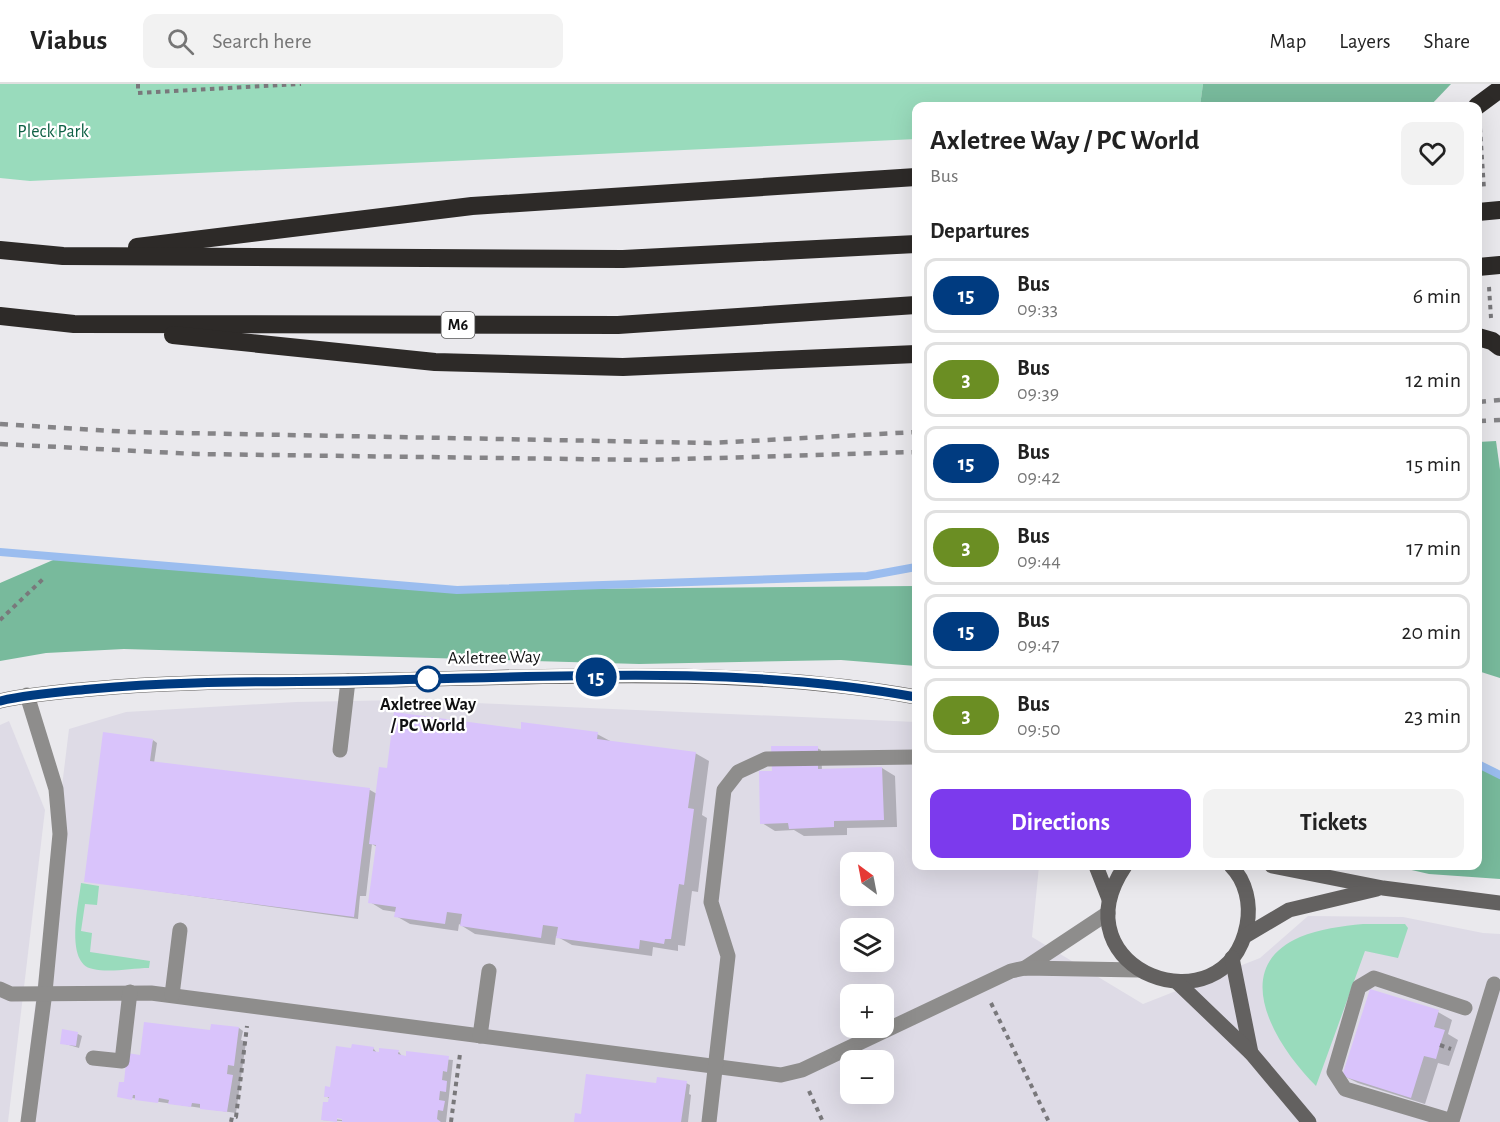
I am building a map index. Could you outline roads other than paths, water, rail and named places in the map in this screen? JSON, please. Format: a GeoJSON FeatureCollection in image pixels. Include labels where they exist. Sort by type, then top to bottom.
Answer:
{"type":"FeatureCollection","features":[{"type":"Feature","properties":{"kind":"highway"},"geometry":{"type":"LineString","coordinates":[[1482,102],[1500,89]]}},
{"type":"Feature","properties":{"kind":"highway"},"geometry":{"type":"LineString","coordinates":[[63,256],[472,206],[912,177]]}},
{"type":"Feature","properties":{"kind":"highway"},"geometry":{"type":"LineString","coordinates":[[1482,212],[1500,210]]}},
{"type":"Feature","properties":{"kind":"highway"},"geometry":{"type":"LineString","coordinates":[[0,250],[63,256],[623,259],[912,244]]}},
{"type":"Feature","properties":{"kind":"highway"},"geometry":{"type":"LineString","coordinates":[[1482,267],[1500,265]]}},
{"type":"Feature","properties":{"kind":"highway","name":"M6"},"geometry":{"type":"LineString","coordinates":[[0,316],[74,324],[618,325],[912,305]]}},
{"type":"Feature","properties":{"kind":"highway"},"geometry":{"type":"LineString","coordinates":[[74,324],[435,362],[623,368],[912,354]]}},
{"type":"Feature","properties":{"kind":"highway"},"geometry":{"type":"LineString","coordinates":[[1482,338],[1492,341],[1500,347]]}},
{"type":"Feature","properties":{"kind":"street","name":"Axletree Way"},"geometry":{"type":"LineString","coordinates":[[0,701],[27,695],[157,682],[510,677],[699,678],[859,687],[912,696]]}},
{"type":"Feature","properties":{"kind":"street"},"geometry":{"type":"LineString","coordinates":[[1096,870],[1108,906],[1111,935],[1122,955],[1139,970],[1157,979],[1177,982],[1197,980],[1216,971],[1232,958],[1245,936],[1249,914],[1246,891],[1233,870]]}},
{"type":"Feature","properties":{"kind":"street"},"geometry":{"type":"LineString","coordinates":[[1108,906],[1114,881],[1122,870]]}},
{"type":"Feature","properties":{"kind":"street"},"geometry":{"type":"LineString","coordinates":[[1292,870],[1383,888],[1500,903]]}},
{"type":"Feature","properties":{"kind":"street"},"geometry":{"type":"LineString","coordinates":[[1245,936],[1289,910],[1383,888]]}},
{"type":"Feature","properties":{"kind":"street"},"geometry":{"type":"LineString","coordinates":[[1232,958],[1251,1053]]}},
{"type":"Feature","properties":{"kind":"street"},"geometry":{"type":"LineString","coordinates":[[1177,982],[1251,1053],[1310,1122]]}},
{"type":"Feature","properties":{"kind":"lane"},"geometry":{"type":"LineString","coordinates":[[340,750],[348,681]]}},
{"type":"Feature","properties":{"kind":"lane"},"geometry":{"type":"LineString","coordinates":[[27,695],[56,789],[60,834],[45,992],[28,1122]]}},
{"type":"Feature","properties":{"kind":"lane"},"geometry":{"type":"LineString","coordinates":[[709,1122],[728,956],[711,902],[724,790],[738,772],[750,764],[766,759],[912,757]]}},
{"type":"Feature","properties":{"kind":"lane"},"geometry":{"type":"LineString","coordinates":[[1025,968],[1108,906]]}},
{"type":"Feature","properties":{"kind":"lane"},"geometry":{"type":"LineString","coordinates":[[172,995],[180,930]]}},
{"type":"Feature","properties":{"kind":"lane"},"geometry":{"type":"LineString","coordinates":[[0,989],[11,994],[130,992],[172,995],[781,1074],[801,1070],[1011,971],[1025,968],[1139,970]]}},
{"type":"Feature","properties":{"kind":"lane"},"geometry":{"type":"LineString","coordinates":[[480,1036],[489,971]]}},
{"type":"Feature","properties":{"kind":"lane"},"geometry":{"type":"LineString","coordinates":[[1465,1008],[1374,978],[1359,987],[1334,1072],[1345,1089],[1452,1121],[1494,984]]}},
{"type":"Feature","properties":{"kind":"lane"},"geometry":{"type":"LineString","coordinates":[[93,1058],[122,1061],[130,992]]}},
{"type":"Feature","properties":{"kind":"waterway"},"geometry":{"type":"LineString","coordinates":[[0,552],[457,590],[867,576],[912,568]]}},
{"type":"Feature","properties":{"kind":"waterway"},"geometry":{"type":"LineString","coordinates":[[1482,766],[1500,775]]}},
{"type":"Feature","properties":{"kind":"railway"},"geometry":{"type":"LineString","coordinates":[[1482,402],[1500,400]]}},
{"type":"Feature","properties":{"kind":"railway"},"geometry":{"type":"LineString","coordinates":[[1482,421],[1500,420]]}},
{"type":"Feature","properties":{"kind":"railway"},"geometry":{"type":"LineString","coordinates":[[0,424],[130,432],[711,443],[912,432]]}},
{"type":"Feature","properties":{"kind":"railway"},"geometry":{"type":"LineString","coordinates":[[0,444],[196,454],[649,460],[912,452]]}},
{"type":"Feature","properties":{"kind":"place","name":"Axletree Way / PC World"},"geometry":{"type":"Point","coordinates":[428,679]}},
{"type":"Feature","properties":{"kind":"park label","name":"Pleck Park"},"geometry":{"type":"Point","coordinates":[53,132]}}]}
